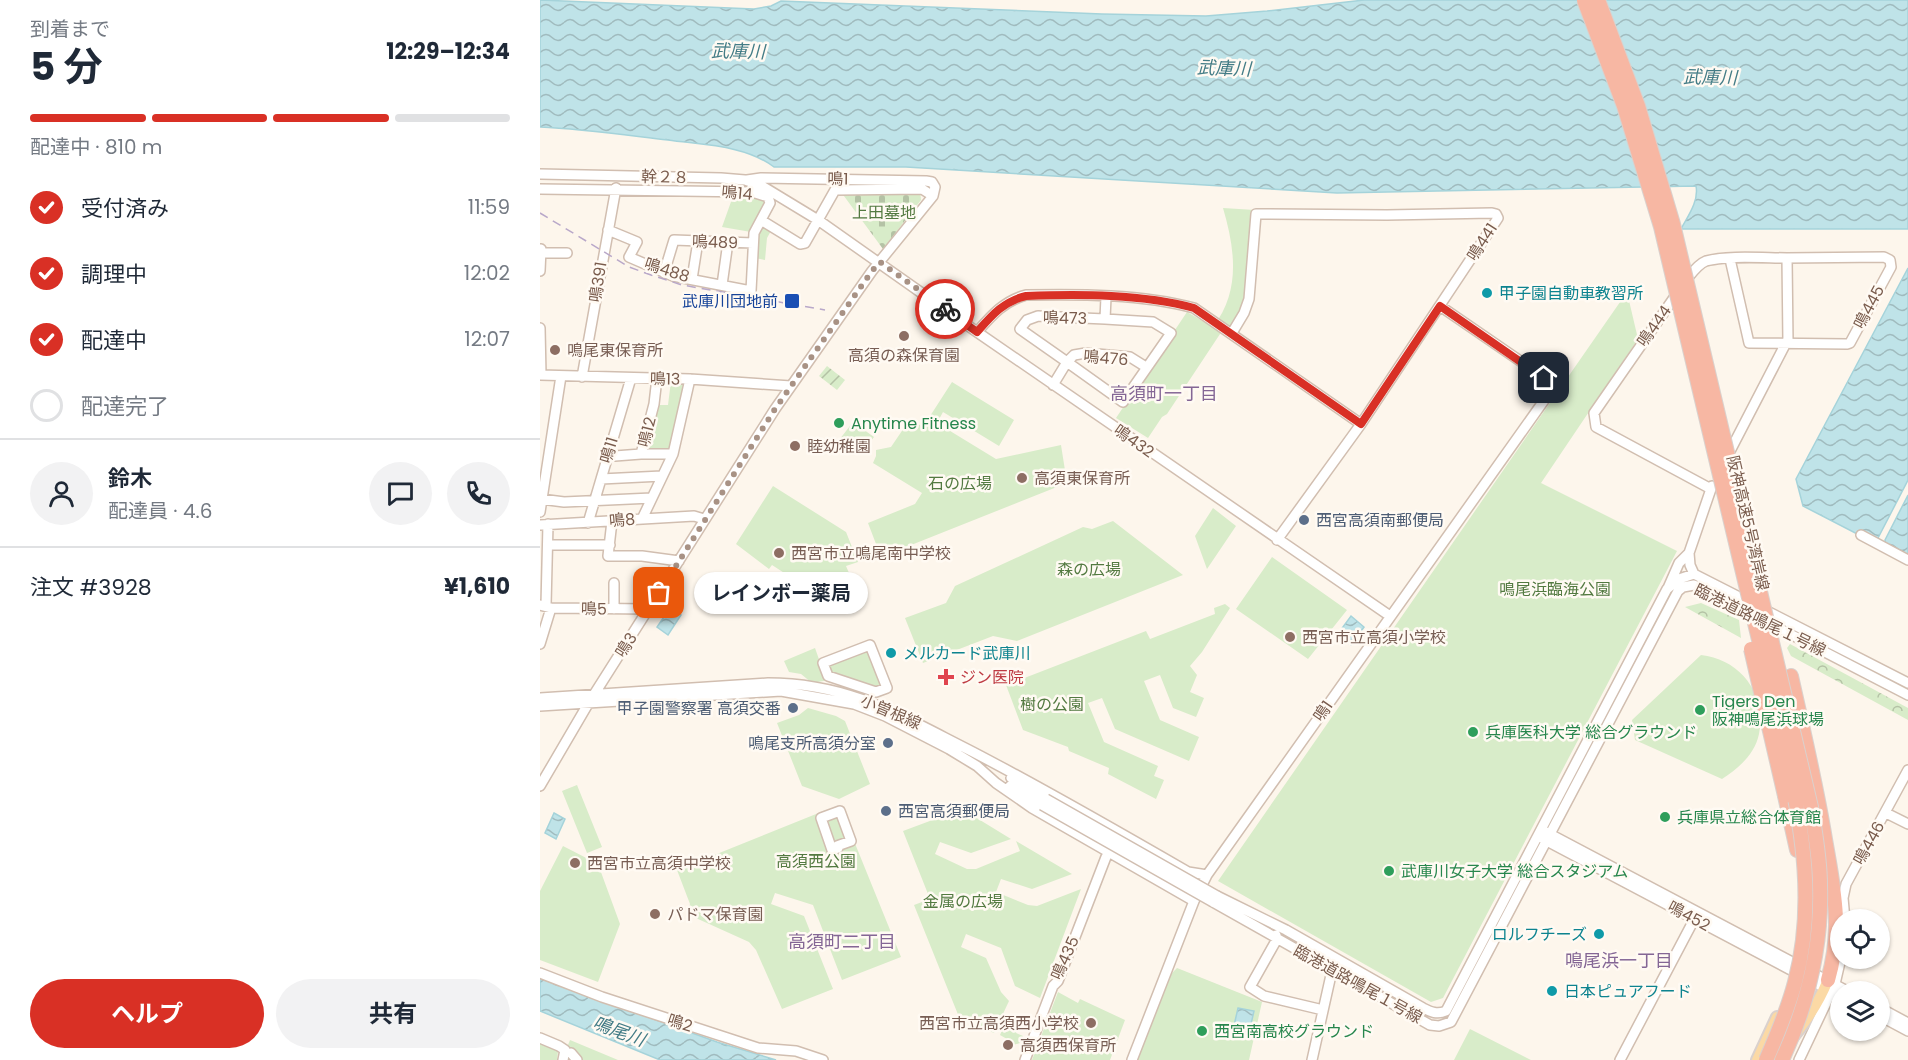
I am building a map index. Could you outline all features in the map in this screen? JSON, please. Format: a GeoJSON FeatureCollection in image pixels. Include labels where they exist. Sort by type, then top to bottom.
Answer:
{"type":"FeatureCollection","features":[{"type":"Feature","properties":{"kind":"highway","name":"阪神高速5号湾岸線"},"geometry":{"type":"LineString","coordinates":[[1584,0],[1611,67],[1647,176],[1673,274],[1794,791],[1805,856],[1805,919],[1802,949],[1795,982],[1766,1060]]}},
{"type":"Feature","properties":{"kind":"highway","name":"阪神高速5号湾岸線"},"geometry":{"type":"LineString","coordinates":[[1598,0],[1638,106],[1674,224],[1811,807],[1818,853],[1820,922],[1815,955],[1797,1023],[1782,1060]]}},
{"type":"Feature","properties":{"kind":"highway"},"geometry":{"type":"LineString","coordinates":[[1703,404],[1737,586],[1801,872],[1801,899],[1794,967]]}},
{"type":"Feature","properties":{"kind":"highway"},"geometry":{"type":"LineString","coordinates":[[1754,563],[1791,676],[1819,802],[1836,902],[1838,928],[1831,981]]}},
{"type":"Feature","properties":{"kind":"main road"},"geometry":{"type":"LineString","coordinates":[[1757,1060],[1775,1022],[1794,967]]}},
{"type":"Feature","properties":{"kind":"main road"},"geometry":{"type":"LineString","coordinates":[[1772,1060],[1809,1018],[1830,986]]}},
{"type":"Feature","properties":{"kind":"street","name":"幹２８"},"geometry":{"type":"LineString","coordinates":[[540,174],[745,180],[787,199],[818,220]]}},
{"type":"Feature","properties":{"kind":"street","name":"鳴1"},"geometry":{"type":"LineString","coordinates":[[745,180],[761,177],[932,182],[935,187],[933,196]]}},
{"type":"Feature","properties":{"kind":"street","name":"鳴14"},"geometry":{"type":"LineString","coordinates":[[540,189],[616,188],[752,192],[768,198],[770,203],[761,219],[800,244],[805,243],[835,190],[922,189],[933,196]]}},
{"type":"Feature","properties":{"kind":"street","name":"鳴391"},"geometry":{"type":"LineString","coordinates":[[582,377],[616,188]]}},
{"type":"Feature","properties":{"kind":"street","name":"鳴3"},"geometry":{"type":"LineString","coordinates":[[540,786],[588,704],[704,519],[791,386],[880,262],[933,196]]}},
{"type":"Feature","properties":{"kind":"street","name":"鳴441"},"geometry":{"type":"LineString","coordinates":[[1232,333],[1245,313],[1249,299],[1256,214],[1496,214],[1498,218],[1361,424],[1277,540]]}},
{"type":"Feature","properties":{"kind":"street","name":"鳴488"},"geometry":{"type":"LineString","coordinates":[[608,230],[637,242],[629,257],[664,273],[751,291],[754,233],[761,219]]}},
{"type":"Feature","properties":{"kind":"street","name":"鳴432"},"geometry":{"type":"LineString","coordinates":[[818,220],[1053,385],[1390,616]]}},
{"type":"Feature","properties":{"kind":"street","name":"鳴489"},"geometry":{"type":"LineString","coordinates":[[664,273],[674,240],[753,243]]}},
{"type":"Feature","properties":{"kind":"street"},"geometry":{"type":"LineString","coordinates":[[692,279],[698,241]]}},
{"type":"Feature","properties":{"kind":"street"},"geometry":{"type":"LineString","coordinates":[[722,285],[728,242]]}},
{"type":"Feature","properties":{"kind":"street"},"geometry":{"type":"LineString","coordinates":[[540,271],[541,250],[567,253]]}},
{"type":"Feature","properties":{"kind":"street"},"geometry":{"type":"LineString","coordinates":[[1667,589],[1672,575],[1685,556],[1711,489],[1787,343],[1787,258]]}},
{"type":"Feature","properties":{"kind":"street","name":"鳴444"},"geometry":{"type":"LineString","coordinates":[[1711,489],[1596,427],[1594,413],[1691,273],[1705,261],[1787,258]]}},
{"type":"Feature","properties":{"kind":"street","name":"鳴445"},"geometry":{"type":"LineString","coordinates":[[1730,259],[1749,343],[1847,344],[1850,342],[1891,263],[1888,258],[1787,258]]}},
{"type":"Feature","properties":{"kind":"street"},"geometry":{"type":"LineString","coordinates":[[977,332],[997,309],[1015,298],[1026,296],[1050,295],[1170,301],[1194,308],[1361,424]]}},
{"type":"Feature","properties":{"kind":"street","name":"鳴473"},"geometry":{"type":"LineString","coordinates":[[1067,362],[1020,329],[1027,320],[1038,316],[1105,319],[1106,297]]}},
{"type":"Feature","properties":{"kind":"street","name":"鳴1"},"geometry":{"type":"LineString","coordinates":[[1132,1060],[1194,901],[1207,875],[1555,385],[1440,306]]}},
{"type":"Feature","properties":{"kind":"street"},"geometry":{"type":"LineString","coordinates":[[1053,385],[1067,362],[1123,402],[1171,333],[1153,322],[1105,319]]}},
{"type":"Feature","properties":{"kind":"street"},"geometry":{"type":"LineString","coordinates":[[540,328],[540,375]]}},
{"type":"Feature","properties":{"kind":"street","name":"鳴476"},"geometry":{"type":"LineString","coordinates":[[1067,362],[1074,355],[1086,353],[1130,357],[1146,367]]}},
{"type":"Feature","properties":{"kind":"street","name":"鳴13"},"geometry":{"type":"LineString","coordinates":[[540,375],[690,379],[791,386]]}},
{"type":"Feature","properties":{"kind":"street"},"geometry":{"type":"LineString","coordinates":[[540,512],[542,483],[561,376]]}},
{"type":"Feature","properties":{"kind":"street","name":"鳴11"},"geometry":{"type":"LineString","coordinates":[[588,523],[631,378]]}},
{"type":"Feature","properties":{"kind":"street","name":"鳴12"},"geometry":{"type":"LineString","coordinates":[[642,519],[673,454],[641,454],[654,404],[657,378]]}},
{"type":"Feature","properties":{"kind":"street"},"geometry":{"type":"LineString","coordinates":[[673,454],[690,379]]}},
{"type":"Feature","properties":{"kind":"street"},"geometry":{"type":"LineString","coordinates":[[608,454],[615,456],[641,454]]}},
{"type":"Feature","properties":{"kind":"street"},"geometry":{"type":"LineString","coordinates":[[601,479],[662,476]]}},
{"type":"Feature","properties":{"kind":"street"},"geometry":{"type":"LineString","coordinates":[[541,499],[564,502],[652,498]]}},
{"type":"Feature","properties":{"kind":"street","name":"鳴8"},"geometry":{"type":"LineString","coordinates":[[544,525],[694,516],[704,519]]}},
{"type":"Feature","properties":{"kind":"street"},"geometry":{"type":"LineString","coordinates":[[612,521],[608,556],[642,556],[679,561]]}},
{"type":"Feature","properties":{"kind":"street"},"geometry":{"type":"LineString","coordinates":[[540,644],[546,606],[548,545],[544,525]]}},
{"type":"Feature","properties":{"kind":"street"},"geometry":{"type":"LineString","coordinates":[[1861,536],[1908,560]]}},
{"type":"Feature","properties":{"kind":"street"},"geometry":{"type":"LineString","coordinates":[[548,545],[610,545]]}},
{"type":"Feature","properties":{"kind":"street"},"geometry":{"type":"LineString","coordinates":[[1685,556],[1694,585]]}},
{"type":"Feature","properties":{"kind":"street","name":"臨港道路鳴尾１号線"},"geometry":{"type":"LineString","coordinates":[[1215,899],[1274,924],[1431,1012],[1440,1014],[1446,1011],[1667,589],[1679,579],[1690,575],[1908,683]]}},
{"type":"Feature","properties":{"kind":"street"},"geometry":{"type":"LineString","coordinates":[[614,583],[614,609]]}},
{"type":"Feature","properties":{"kind":"street","name":"臨港道路鳴尾１号線"},"geometry":{"type":"LineString","coordinates":[[1215,899],[1277,939],[1430,1025],[1439,1026],[1451,1022],[1678,591],[1683,587],[1694,585],[1908,695]]}},
{"type":"Feature","properties":{"kind":"street","name":"鳴5"},"geometry":{"type":"LineString","coordinates":[[546,606],[649,609]]}},
{"type":"Feature","properties":{"kind":"street"},"geometry":{"type":"LineString","coordinates":[[870,645],[887,688],[876,692],[828,676],[823,663],[870,645]]}},
{"type":"Feature","properties":{"kind":"street","name":"小曽根線"},"geometry":{"type":"LineString","coordinates":[[540,698],[768,683],[804,685],[847,694],[909,718],[1042,788],[1188,872],[1207,875]]}},
{"type":"Feature","properties":{"kind":"street","name":"小曽根線"},"geometry":{"type":"LineString","coordinates":[[540,706],[752,693],[796,693],[854,704],[921,734],[977,766],[996,783],[1032,808],[1194,901]]}},
{"type":"Feature","properties":{"kind":"street"},"geometry":{"type":"LineString","coordinates":[[969,750],[1044,802]]}},
{"type":"Feature","properties":{"kind":"street"},"geometry":{"type":"LineString","coordinates":[[977,766],[1215,899]]}},
{"type":"Feature","properties":{"kind":"street","name":"鳴446"},"geometry":{"type":"LineString","coordinates":[[1844,909],[1843,898],[1846,884],[1908,770]]}},
{"type":"Feature","properties":{"kind":"street"},"geometry":{"type":"LineString","coordinates":[[1886,813],[1908,824]]}},
{"type":"Feature","properties":{"kind":"street","name":"鳴452"},"geometry":{"type":"LineString","coordinates":[[1540,833],[1830,986]]}},
{"type":"Feature","properties":{"kind":"street","name":"鳴435"},"geometry":{"type":"LineString","coordinates":[[1025,1060],[1106,857]]}},
{"type":"Feature","properties":{"kind":"street"},"geometry":{"type":"LineString","coordinates":[[1620,1060],[1696,915]]}},
{"type":"Feature","properties":{"kind":"street"},"geometry":{"type":"LineString","coordinates":[[1274,924],[1277,939],[1250,987],[1264,996],[1323,1010]]}},
{"type":"Feature","properties":{"kind":"street"},"geometry":{"type":"LineString","coordinates":[[1312,1060],[1331,969],[1336,958]]}},
{"type":"Feature","properties":{"kind":"street","name":"鳴2"},"geometry":{"type":"LineString","coordinates":[[540,973],[602,997],[758,1048],[796,1051],[823,1060]]}},
{"type":"Feature","properties":{"kind":"street"},"geometry":{"type":"LineString","coordinates":[[1799,1060],[1830,986]]}},
{"type":"Feature","properties":{"kind":"street"},"geometry":{"type":"LineString","coordinates":[[1890,1013],[1908,1023]]}},
{"type":"Feature","properties":{"kind":"street"},"geometry":{"type":"LineString","coordinates":[[1890,1021],[1908,1031]]}},
{"type":"Feature","properties":{"kind":"street"},"geometry":{"type":"LineString","coordinates":[[540,1038],[565,1050],[563,1060]]}},
{"type":"Feature","properties":{"kind":"green space","name":"上田墓地"},"geometry":{"type":"Polygon","coordinates":[[[920,190],[921,200],[883,249],[841,192],[920,190]]]}},
{"type":"Feature","properties":{"kind":"green space"},"geometry":{"type":"Polygon","coordinates":[[[740,195],[763,200],[765,205],[751,232],[722,227],[732,199],[740,195]]]}},
{"type":"Feature","properties":{"kind":"green space"},"geometry":{"type":"Polygon","coordinates":[[[1223,208],[1255,210],[1247,300],[1228,334],[1222,331],[1167,414],[1162,417],[1148,438],[1116,418],[1187,312],[1213,327],[1222,313],[1232,284],[1233,269],[1230,239],[1223,208]]]}},
{"type":"Feature","properties":{"kind":"green space"},"geometry":{"type":"Polygon","coordinates":[[[762,223],[772,229],[767,238],[765,260],[755,258],[756,233],[762,223]]]}},
{"type":"Feature","properties":{"kind":"green space","name":"鳴尾浜臨海公園"},"geometry":{"type":"Polygon","coordinates":[[[1627,292],[1638,339],[1541,483],[1677,551],[1443,998],[1431,1002],[1218,881],[1627,292]]]}},
{"type":"Feature","properties":{"kind":"green space"},"geometry":{"type":"Polygon","coordinates":[[[827,366],[845,380],[837,390],[819,376],[827,366]]]}},
{"type":"Feature","properties":{"kind":"green space"},"geometry":{"type":"Polygon","coordinates":[[[671,381],[687,381],[672,452],[642,452],[655,405],[668,405],[671,381]]]}},
{"type":"Feature","properties":{"kind":"green space","name":"石の広場"},"geometry":{"type":"Polygon","coordinates":[[[952,382],[1014,420],[999,446],[943,412],[937,423],[996,459],[1061,445],[1067,483],[881,557],[868,523],[915,504],[922,493],[873,463],[876,450],[891,447],[910,419],[923,427],[952,382]]]}},
{"type":"Feature","properties":{"kind":"green space"},"geometry":{"type":"Polygon","coordinates":[[[853,422],[874,437],[864,450],[849,453],[836,444],[853,422]]]}},
{"type":"Feature","properties":{"kind":"green space"},"geometry":{"type":"Polygon","coordinates":[[[773,486],[846,532],[858,562],[846,566],[849,573],[828,582],[823,590],[812,591],[772,565],[769,569],[736,544],[773,486]]]}},
{"type":"Feature","properties":{"kind":"green space"},"geometry":{"type":"Polygon","coordinates":[[[1213,508],[1236,526],[1207,569],[1195,536],[1213,508]]]}},
{"type":"Feature","properties":{"kind":"green space","name":"森の広場"},"geometry":{"type":"Polygon","coordinates":[[[1113,521],[1183,575],[1017,641],[993,636],[923,663],[905,618],[946,603],[955,586],[1083,527],[1092,529],[1113,521]]]}},
{"type":"Feature","properties":{"kind":"green space"},"geometry":{"type":"Polygon","coordinates":[[[1272,557],[1347,610],[1308,659],[1236,609],[1272,557]]]}},
{"type":"Feature","properties":{"kind":"green space"},"geometry":{"type":"Polygon","coordinates":[[[1701,603],[1739,620],[1741,638],[1685,607],[1701,603]]]}},
{"type":"Feature","properties":{"kind":"green space","name":"樹の公園"},"geometry":{"type":"Polygon","coordinates":[[[1225,604],[1230,608],[1202,652],[1190,666],[1197,675],[1190,692],[1204,698],[1196,717],[1173,708],[1160,675],[1144,681],[1160,720],[1199,737],[1189,761],[1115,729],[1102,698],[1088,703],[1104,742],[1158,766],[1154,776],[1164,780],[1156,799],[1108,774],[1109,768],[1069,751],[1068,747],[1023,730],[1006,685],[1146,631],[1150,639],[1215,614],[1214,608],[1225,604]]]}},
{"type":"Feature","properties":{"kind":"green space"},"geometry":{"type":"Polygon","coordinates":[[[1790,644],[1908,708],[1908,720],[1791,656],[1787,648],[1790,644]]]}},
{"type":"Feature","properties":{"kind":"green space"},"geometry":{"type":"Polygon","coordinates":[[[870,646],[886,690],[829,680],[812,683],[801,674],[789,672],[784,661],[815,648],[821,665],[870,646]]]}},
{"type":"Feature","properties":{"kind":"green space","name":"Tigers Den 阪神鳴尾浜球場"},"geometry":{"type":"Polygon","coordinates":[[[1701,655],[1728,663],[1739,671],[1748,681],[1759,705],[1759,734],[1754,748],[1740,766],[1722,779],[1635,740],[1632,720],[1701,655]]]}},
{"type":"Feature","properties":{"kind":"green space"},"geometry":{"type":"Polygon","coordinates":[[[808,708],[845,721],[870,784],[839,799],[802,786],[777,723],[799,715],[808,708]]]}},
{"type":"Feature","properties":{"kind":"green space"},"geometry":{"type":"Polygon","coordinates":[[[577,785],[602,847],[587,853],[562,791],[577,785]]]}},
{"type":"Feature","properties":{"kind":"green space","name":"高須西公園"},"geometry":{"type":"Polygon","coordinates":[[[841,809],[901,957],[842,980],[813,905],[775,893],[771,904],[804,916],[833,989],[782,1009],[756,950],[749,942],[687,914],[690,904],[677,870],[826,810],[841,809]]]}},
{"type":"Feature","properties":{"kind":"green space","name":"金属の広場"},"geometry":{"type":"Polygon","coordinates":[[[962,809],[1011,839],[971,853],[940,842],[935,854],[967,869],[976,869],[1020,851],[1016,841],[1072,874],[1032,889],[1001,879],[996,892],[1028,905],[1037,906],[1081,889],[1040,998],[1015,986],[1001,948],[966,934],[961,947],[986,958],[1001,992],[1009,1001],[994,1033],[959,1017],[914,905],[930,899],[903,831],[962,809]]]}},
{"type":"Feature","properties":{"kind":"green space"},"geometry":{"type":"Polygon","coordinates":[[[563,846],[598,864],[620,924],[598,982],[540,960],[540,891],[563,846]]]}},
{"type":"Feature","properties":{"kind":"green space","name":"西宮南高校グラウンド"},"geometry":{"type":"Polygon","coordinates":[[[1177,968],[1262,1002],[1249,1060],[1136,1060],[1170,975],[1177,968]]]}},
{"type":"Feature","properties":{"kind":"green space","name":"西宮市立高須西小学校"},"geometry":{"type":"Polygon","coordinates":[[[1058,992],[1078,1003],[1080,999],[1125,1020],[1110,1060],[1032,1060],[1058,992]]]}},
{"type":"Feature","properties":{"kind":"green space"},"geometry":{"type":"Polygon","coordinates":[[[1005,1023],[1018,1029],[1016,1033],[1023,1036],[1020,1043],[1010,1046],[1007,1039],[1000,1035],[1005,1023]]]}},
{"type":"Feature","properties":{"kind":"green space"},"geometry":{"type":"Polygon","coordinates":[[[1470,1029],[1531,1060],[1454,1060],[1470,1029]]]}},
{"type":"Feature","properties":{"kind":"green space"},"geometry":{"type":"Polygon","coordinates":[[[570,1040],[618,1060],[566,1060],[570,1040]]]}},
{"type":"Feature","properties":{"kind":"green space"},"geometry":{"type":"Polygon","coordinates":[[[540,1041],[556,1047],[557,1060],[540,1060],[540,1041]]]}},
{"type":"Feature","properties":{"kind":"water","name":"武庫川"},"geometry":{"type":"Polygon","coordinates":[[[540,0],[754,9],[771,6],[781,1],[1206,16],[1364,0],[1908,0],[1908,229],[1681,229],[1694,203],[1696,186],[1337,193],[906,167],[774,167],[750,154],[723,147],[604,132],[540,127],[540,0]]]}},
{"type":"Feature","properties":{"kind":"water"},"geometry":{"type":"Polygon","coordinates":[[[1908,268],[1908,480],[1877,540],[1865,538],[1803,506],[1796,479],[1908,268]]]}},
{"type":"Feature","properties":{"kind":"water"},"geometry":{"type":"Polygon","coordinates":[[[1908,495],[1908,557],[1886,545],[1885,540],[1908,495]]]}},
{"type":"Feature","properties":{"kind":"water"},"geometry":{"type":"Polygon","coordinates":[[[670,608],[681,615],[668,635],[657,627],[670,608]]]}},
{"type":"Feature","properties":{"kind":"water"},"geometry":{"type":"Polygon","coordinates":[[[1351,616],[1364,627],[1351,645],[1337,635],[1351,616]]]}},
{"type":"Feature","properties":{"kind":"water"},"geometry":{"type":"Polygon","coordinates":[[[554,813],[565,819],[556,839],[545,833],[554,813]]]}},
{"type":"Feature","properties":{"kind":"water","name":"鳴尾川"},"geometry":{"type":"Polygon","coordinates":[[[540,978],[717,1042],[776,1060],[660,1060],[540,1011],[540,978]]]}},
{"type":"Feature","properties":{"kind":"water"},"geometry":{"type":"Polygon","coordinates":[[[1238,1008],[1254,1011],[1249,1033],[1233,1030],[1238,1008]]]}},
{"type":"Feature","properties":{"kind":"railway"},"geometry":{"type":"LineString","coordinates":[[540,213],[629,267],[651,275],[682,285],[825,310]]}},
{"type":"Feature","properties":{"kind":"way so far"},"geometry":{"type":"LineString","coordinates":[[659,593],[775,409],[880,262],[945,309]]}},
{"type":"Feature","properties":{"kind":"place","name":"甲子園自動車教習所"},"geometry":{"type":"Point","coordinates":[1487,293]}},
{"type":"Feature","properties":{"kind":"place","name":"武庫川団地前"},"geometry":{"type":"Point","coordinates":[792,301]}},
{"type":"Feature","properties":{"kind":"place","name":"高須の森保育園"},"geometry":{"type":"Point","coordinates":[904,336]}},
{"type":"Feature","properties":{"kind":"place","name":"鳴尾東保育所"},"geometry":{"type":"Point","coordinates":[555,350]}},
{"type":"Feature","properties":{"kind":"place","name":"Anytime Fitness"},"geometry":{"type":"Point","coordinates":[839,423]}},
{"type":"Feature","properties":{"kind":"place","name":"睦幼稚園"},"geometry":{"type":"Point","coordinates":[795,446]}},
{"type":"Feature","properties":{"kind":"place","name":"高須東保育所"},"geometry":{"type":"Point","coordinates":[1022,478]}},
{"type":"Feature","properties":{"kind":"place","name":"西宮高須南郵便局"},"geometry":{"type":"Point","coordinates":[1304,520]}},
{"type":"Feature","properties":{"kind":"place","name":"西宮市立鳴尾南中学校"},"geometry":{"type":"Point","coordinates":[779,553]}},
{"type":"Feature","properties":{"kind":"place","name":"レインボー薬局"},"geometry":{"type":"Point","coordinates":[659,593]}},
{"type":"Feature","properties":{"kind":"place","name":"西宮市立高須小学校"},"geometry":{"type":"Point","coordinates":[1290,637]}},
{"type":"Feature","properties":{"kind":"place","name":"メルカード武庫川"},"geometry":{"type":"Point","coordinates":[891,653]}},
{"type":"Feature","properties":{"kind":"place","name":"ジン医院"},"geometry":{"type":"Point","coordinates":[946,677]}},
{"type":"Feature","properties":{"kind":"place","name":"甲子園警察署 高須交番"},"geometry":{"type":"Point","coordinates":[793,708]}},
{"type":"Feature","properties":{"kind":"place","name":"Tigers Den 阪神鳴尾浜球場"},"geometry":{"type":"Point","coordinates":[1700,710]}},
{"type":"Feature","properties":{"kind":"place","name":"兵庫医科大学 総合グラウンド"},"geometry":{"type":"Point","coordinates":[1473,732]}},
{"type":"Feature","properties":{"kind":"place","name":"鳴尾支所高須分室"},"geometry":{"type":"Point","coordinates":[888,743]}},
{"type":"Feature","properties":{"kind":"place","name":"西宮高須郵便局"},"geometry":{"type":"Point","coordinates":[886,811]}},
{"type":"Feature","properties":{"kind":"place","name":"兵庫県立総合体育館"},"geometry":{"type":"Point","coordinates":[1665,817]}},
{"type":"Feature","properties":{"kind":"place","name":"西宮市立高須中学校"},"geometry":{"type":"Point","coordinates":[575,863]}},
{"type":"Feature","properties":{"kind":"place","name":"武庫川女子大学 総合スタジアム"},"geometry":{"type":"Point","coordinates":[1389,871]}},
{"type":"Feature","properties":{"kind":"place","name":"パドマ保育園"},"geometry":{"type":"Point","coordinates":[655,914]}},
{"type":"Feature","properties":{"kind":"place","name":"ロルフチーズ"},"geometry":{"type":"Point","coordinates":[1599,934]}},
{"type":"Feature","properties":{"kind":"place","name":"日本ピュアフード"},"geometry":{"type":"Point","coordinates":[1552,991]}},
{"type":"Feature","properties":{"kind":"place","name":"西宮市立高須西小学校"},"geometry":{"type":"Point","coordinates":[1091,1023]}},
{"type":"Feature","properties":{"kind":"place","name":"西宮南高校グラウンド"},"geometry":{"type":"Point","coordinates":[1202,1031]}},
{"type":"Feature","properties":{"kind":"place","name":"高須西保育所"},"geometry":{"type":"Point","coordinates":[1008,1045]}},
{"type":"Feature","properties":{"kind":"district","name":"高須町一丁目"},"geometry":{"type":"Point","coordinates":[1164,393]}},
{"type":"Feature","properties":{"kind":"district","name":"高須町二丁目"},"geometry":{"type":"Point","coordinates":[842,941]}},
{"type":"Feature","properties":{"kind":"district","name":"鳴尾浜一丁目"},"geometry":{"type":"Point","coordinates":[1619,960]}},
{"type":"Feature","properties":{"kind":"route"},"geometry":{"type":"LineString","coordinates":[[945,309],[977,332],[997,309],[1015,298],[1026,296],[1050,295],[1170,301],[1194,308],[1361,424],[1440,306],[1544,378]]}}]}
